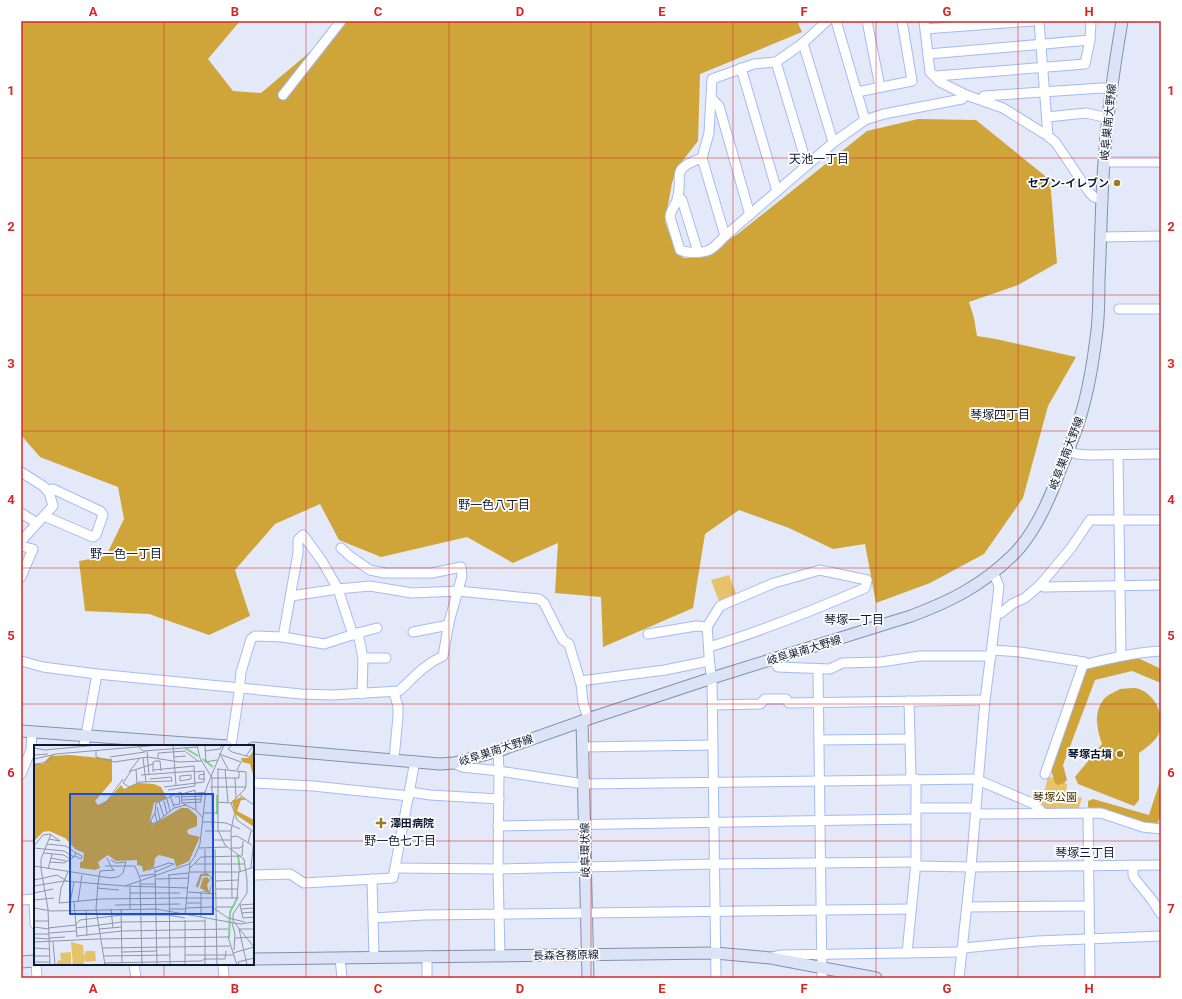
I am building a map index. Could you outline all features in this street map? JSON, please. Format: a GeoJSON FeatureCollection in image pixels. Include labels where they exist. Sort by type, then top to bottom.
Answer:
{"type":"FeatureCollection","features":[{"type":"Feature","properties":{"kind":"main road","name":"岐阜巣南大野線"},"geometry":{"type":"LineString","coordinates":[[254,748],[440,764],[454,763],[498,751],[585,720],[712,678],[911,616],[943,604],[962,594],[993,572],[1013,555],[1032,530],[1044,509],[1055,485],[1082,412],[1094,355],[1097,329],[1104,162],[1111,89],[1122,21]]}},
{"type":"Feature","properties":{"kind":"main road","name":"岐阜環状線"},"geometry":{"type":"LineString","coordinates":[[585,720],[583,747],[588,978]]}},
{"type":"Feature","properties":{"kind":"main road"},"geometry":{"type":"LineString","coordinates":[[26,731],[84,741],[198,745]]}},
{"type":"Feature","properties":{"kind":"main road","name":"長森各務原線"},"geometry":{"type":"LineString","coordinates":[[254,959],[715,953],[771,958],[822,973],[876,978]]}},
{"type":"Feature","properties":{"kind":"main road"},"geometry":{"type":"LineString","coordinates":[[21,962],[34,961]]}},
{"type":"Feature","properties":{"kind":"street"},"geometry":{"type":"LineString","coordinates":[[283,95],[342,21]]}},
{"type":"Feature","properties":{"kind":"street"},"geometry":{"type":"LineString","coordinates":[[725,236],[702,158],[709,132],[712,79],[754,64],[776,62],[803,43],[827,21]]}},
{"type":"Feature","properties":{"kind":"street"},"geometry":{"type":"LineString","coordinates":[[836,21],[865,120]]}},
{"type":"Feature","properties":{"kind":"street"},"geometry":{"type":"LineString","coordinates":[[857,92],[912,80],[902,21]]}},
{"type":"Feature","properties":{"kind":"street"},"geometry":{"type":"LineString","coordinates":[[1032,21],[927,25],[930,72],[936,76],[940,82],[966,95],[1003,108],[1048,136],[1056,143],[1089,192],[1094,197],[1103,200]]}},
{"type":"Feature","properties":{"kind":"street"},"geometry":{"type":"LineString","coordinates":[[1039,21],[1048,136]]}},
{"type":"Feature","properties":{"kind":"street"},"geometry":{"type":"LineString","coordinates":[[936,76],[1086,64],[1090,40],[1091,21]]}},
{"type":"Feature","properties":{"kind":"street"},"geometry":{"type":"LineString","coordinates":[[870,22],[880,87]]}},
{"type":"Feature","properties":{"kind":"street"},"geometry":{"type":"LineString","coordinates":[[928,54],[1090,40]]}},
{"type":"Feature","properties":{"kind":"street"},"geometry":{"type":"LineString","coordinates":[[803,43],[833,142]]}},
{"type":"Feature","properties":{"kind":"street"},"geometry":{"type":"LineString","coordinates":[[776,62],[807,165]]}},
{"type":"Feature","properties":{"kind":"street"},"geometry":{"type":"LineString","coordinates":[[741,68],[777,191]]}},
{"type":"Feature","properties":{"kind":"street"},"geometry":{"type":"LineString","coordinates":[[984,101],[984,96],[1102,88],[1111,89]]}},
{"type":"Feature","properties":{"kind":"street"},"geometry":{"type":"LineString","coordinates":[[702,158],[685,165],[679,174],[678,196],[670,214],[680,250],[693,253],[710,250],[833,142],[865,120],[884,114],[962,98],[966,95]]}},
{"type":"Feature","properties":{"kind":"street"},"geometry":{"type":"LineString","coordinates":[[712,99],[719,106],[750,215]]}},
{"type":"Feature","properties":{"kind":"street"},"geometry":{"type":"LineString","coordinates":[[1047,117],[1086,113],[1108,118]]}},
{"type":"Feature","properties":{"kind":"street"},"geometry":{"type":"LineString","coordinates":[[1104,162],[1161,162]]}},
{"type":"Feature","properties":{"kind":"street"},"geometry":{"type":"LineString","coordinates":[[678,196],[682,200],[698,252]]}},
{"type":"Feature","properties":{"kind":"street"},"geometry":{"type":"LineString","coordinates":[[1101,237],[1161,236]]}},
{"type":"Feature","properties":{"kind":"street"},"geometry":{"type":"LineString","coordinates":[[1119,309],[1161,308]]}},
{"type":"Feature","properties":{"kind":"street"},"geometry":{"type":"LineString","coordinates":[[1068,451],[1088,455],[1161,454]]}},
{"type":"Feature","properties":{"kind":"street"},"geometry":{"type":"LineString","coordinates":[[1118,455],[1120,656]]}},
{"type":"Feature","properties":{"kind":"street"},"geometry":{"type":"LineString","coordinates":[[21,472],[47,490],[53,506],[21,541]]}},
{"type":"Feature","properties":{"kind":"street"},"geometry":{"type":"LineString","coordinates":[[21,513],[92,537],[96,535],[103,515],[100,511],[53,489],[47,490]]}},
{"type":"Feature","properties":{"kind":"street"},"geometry":{"type":"LineString","coordinates":[[996,613],[1001,613],[1012,604],[1025,598],[1040,585],[1071,548],[1090,520],[1161,520]]}},
{"type":"Feature","properties":{"kind":"street"},"geometry":{"type":"LineString","coordinates":[[283,637],[298,554],[298,540],[303,535],[322,561],[338,589],[356,634],[363,658],[362,694]]}},
{"type":"Feature","properties":{"kind":"street"},"geometry":{"type":"LineString","coordinates":[[21,546],[33,549],[21,577]]}},
{"type":"Feature","properties":{"kind":"street"},"geometry":{"type":"LineString","coordinates":[[21,661],[43,667],[96,674],[332,696],[394,693],[400,691],[420,670],[443,656],[448,624],[462,576],[461,567],[432,573],[417,574],[372,571],[351,557],[341,548]]}},
{"type":"Feature","properties":{"kind":"street"},"geometry":{"type":"LineString","coordinates":[[709,647],[751,634],[844,597],[865,588],[866,580],[820,570],[774,584],[720,606],[707,627],[709,661],[712,678],[716,978]]}},
{"type":"Feature","properties":{"kind":"street"},"geometry":{"type":"LineString","coordinates":[[372,571],[372,586]]}},
{"type":"Feature","properties":{"kind":"street"},"geometry":{"type":"LineString","coordinates":[[959,978],[971,867],[985,700],[999,586],[993,572]]}},
{"type":"Feature","properties":{"kind":"street"},"geometry":{"type":"LineString","coordinates":[[1040,585],[1044,587],[1161,585]]}},
{"type":"Feature","properties":{"kind":"street"},"geometry":{"type":"LineString","coordinates":[[291,596],[372,586],[412,594],[458,591],[539,599],[547,607],[563,640],[570,644],[580,680],[585,720]]}},
{"type":"Feature","properties":{"kind":"street"},"geometry":{"type":"LineString","coordinates":[[413,632],[448,624]]}},
{"type":"Feature","properties":{"kind":"street"},"geometry":{"type":"LineString","coordinates":[[648,634],[696,626],[707,627]]}},
{"type":"Feature","properties":{"kind":"street"},"geometry":{"type":"LineString","coordinates":[[231,745],[241,672],[251,639],[255,636],[283,637],[324,644],[377,628]]}},
{"type":"Feature","properties":{"kind":"street"},"geometry":{"type":"LineString","coordinates":[[773,660],[778,667],[830,669],[842,663],[881,662],[920,656],[1020,652],[1084,662],[1087,664],[1120,656],[1161,651]]}},
{"type":"Feature","properties":{"kind":"street"},"geometry":{"type":"LineString","coordinates":[[363,658],[386,658]]}},
{"type":"Feature","properties":{"kind":"street"},"geometry":{"type":"LineString","coordinates":[[580,680],[664,670],[709,661]]}},
{"type":"Feature","properties":{"kind":"street"},"geometry":{"type":"LineString","coordinates":[[1045,774],[1084,662]]}},
{"type":"Feature","properties":{"kind":"street"},"geometry":{"type":"LineString","coordinates":[[818,669],[822,973]]}},
{"type":"Feature","properties":{"kind":"street"},"geometry":{"type":"LineString","coordinates":[[84,741],[96,674]]}},
{"type":"Feature","properties":{"kind":"street"},"geometry":{"type":"LineString","coordinates":[[394,693],[398,706],[394,760]]}},
{"type":"Feature","properties":{"kind":"street"},"geometry":{"type":"LineString","coordinates":[[712,705],[760,704],[765,699],[786,699],[789,703],[985,700]]}},
{"type":"Feature","properties":{"kind":"street"},"geometry":{"type":"LineString","coordinates":[[907,953],[916,864],[916,808],[910,739],[909,701]]}},
{"type":"Feature","properties":{"kind":"street"},"geometry":{"type":"LineString","coordinates":[[21,774],[31,750],[26,731]]}},
{"type":"Feature","properties":{"kind":"street"},"geometry":{"type":"LineString","coordinates":[[819,740],[910,739]]}},
{"type":"Feature","properties":{"kind":"street"},"geometry":{"type":"LineString","coordinates":[[583,747],[713,745]]}},
{"type":"Feature","properties":{"kind":"street"},"geometry":{"type":"LineString","coordinates":[[498,751],[500,956]]}},
{"type":"Feature","properties":{"kind":"street"},"geometry":{"type":"LineString","coordinates":[[254,874],[290,874],[304,883],[393,878],[415,761]]}},
{"type":"Feature","properties":{"kind":"street"},"geometry":{"type":"LineString","coordinates":[[454,763],[462,767],[584,784],[913,779],[978,780],[1034,804],[1043,813]]}},
{"type":"Feature","properties":{"kind":"street"},"geometry":{"type":"LineString","coordinates":[[254,783],[313,786],[430,796],[499,799]]}},
{"type":"Feature","properties":{"kind":"street"},"geometry":{"type":"LineString","coordinates":[[916,808],[1043,813],[1102,813],[1143,827],[1161,829]]}},
{"type":"Feature","properties":{"kind":"street"},"geometry":{"type":"LineString","coordinates":[[1088,813],[1090,978]]}},
{"type":"Feature","properties":{"kind":"street"},"geometry":{"type":"LineString","coordinates":[[498,826],[916,819]]}},
{"type":"Feature","properties":{"kind":"street"},"geometry":{"type":"LineString","coordinates":[[395,868],[498,869],[586,866],[821,863],[916,864],[971,867],[1161,865]]}},
{"type":"Feature","properties":{"kind":"street"},"geometry":{"type":"LineString","coordinates":[[1133,865],[1133,875],[1135,880],[1152,900],[1161,914]]}},
{"type":"Feature","properties":{"kind":"street"},"geometry":{"type":"LineString","coordinates":[[372,879],[374,957]]}},
{"type":"Feature","properties":{"kind":"street"},"geometry":{"type":"LineString","coordinates":[[21,900],[34,899]]}},
{"type":"Feature","properties":{"kind":"street"},"geometry":{"type":"LineString","coordinates":[[967,907],[1089,906]]}},
{"type":"Feature","properties":{"kind":"street"},"geometry":{"type":"LineString","coordinates":[[373,918],[424,915],[911,910]]}},
{"type":"Feature","properties":{"kind":"street"},"geometry":{"type":"LineString","coordinates":[[771,958],[780,955],[907,953],[963,950],[1037,941],[1161,936]]}},
{"type":"Feature","properties":{"kind":"street"},"geometry":{"type":"LineString","coordinates":[[427,956],[427,978]]}},
{"type":"Feature","properties":{"kind":"street"},"geometry":{"type":"LineString","coordinates":[[340,958],[342,978]]}},
{"type":"Feature","properties":{"kind":"street"},"geometry":{"type":"LineString","coordinates":[[36,965],[38,978]]}},
{"type":"Feature","properties":{"kind":"street"},"geometry":{"type":"LineString","coordinates":[[134,965],[136,978]]}},
{"type":"Feature","properties":{"kind":"street"},"geometry":{"type":"LineString","coordinates":[[223,965],[224,978]]}},
{"type":"Feature","properties":{"kind":"green space"},"geometry":{"type":"Polygon","coordinates":[[[729,575],[737,596],[720,604],[711,580],[729,575]]]}},
{"type":"Feature","properties":{"kind":"green space","name":"琴塚公園"},"geometry":{"type":"Polygon","coordinates":[[[1048,776],[1067,784],[1066,794],[1082,798],[1078,811],[1044,810],[1041,807],[1048,776]]]}},
{"type":"Feature","properties":{"kind":"shaded area"},"geometry":{"type":"Polygon","coordinates":[[[21,21],[240,21],[208,59],[233,91],[261,93],[316,47],[335,21],[797,21],[802,32],[700,74],[698,141],[677,168],[672,183],[665,221],[676,253],[684,258],[700,258],[739,233],[867,131],[918,119],[976,120],[1050,180],[1057,263],[1018,285],[969,302],[974,318],[977,336],[1076,357],[1048,406],[1023,498],[984,554],[930,583],[876,603],[865,544],[833,549],[789,528],[739,510],[705,534],[693,608],[603,647],[601,597],[555,593],[558,543],[513,563],[467,537],[381,557],[339,540],[320,504],[275,524],[235,570],[250,616],[209,635],[149,614],[85,611],[79,561],[106,556],[124,519],[118,487],[40,457],[21,435],[21,21]]]}},
{"type":"Feature","properties":{"kind":"shaded area"},"geometry":{"type":"Polygon","coordinates":[[[1136,657],[1161,669],[1161,683],[1132,671],[1095,680],[1063,765],[1067,780],[1058,785],[1055,783],[1050,767],[1085,668],[1136,657]]]}},
{"type":"Feature","properties":{"kind":"shaded area"},"geometry":{"type":"Polygon","coordinates":[[[1137,688],[1145,692],[1158,707],[1161,720],[1161,726],[1156,739],[1139,753],[1139,800],[1134,806],[1078,784],[1075,777],[1102,744],[1097,721],[1098,710],[1101,704],[1107,696],[1120,689],[1137,688]]]}},
{"type":"Feature","properties":{"kind":"shaded area"},"geometry":{"type":"Polygon","coordinates":[[[1161,778],[1161,813],[1157,825],[1144,825],[1092,810],[1088,807],[1088,801],[1093,799],[1149,815],[1161,778]]]}},
{"type":"Feature","properties":{"kind":"place","name":"セブン-イレブン"},"geometry":{"type":"Point","coordinates":[1117,183]}},
{"type":"Feature","properties":{"kind":"place","name":"琴塚古墳"},"geometry":{"type":"Point","coordinates":[1120,754]}},
{"type":"Feature","properties":{"kind":"place","name":"澤田病院"},"geometry":{"type":"Point","coordinates":[381,823]}},
{"type":"Feature","properties":{"kind":"district","name":"天池一丁目"},"geometry":{"type":"Point","coordinates":[819,159]}},
{"type":"Feature","properties":{"kind":"district","name":"琴塚四丁目"},"geometry":{"type":"Point","coordinates":[1000,415]}},
{"type":"Feature","properties":{"kind":"district","name":"野一色八丁目"},"geometry":{"type":"Point","coordinates":[494,505]}},
{"type":"Feature","properties":{"kind":"district","name":"野一色一丁目"},"geometry":{"type":"Point","coordinates":[126,554]}},
{"type":"Feature","properties":{"kind":"district","name":"琴塚一丁目"},"geometry":{"type":"Point","coordinates":[854,620]}},
{"type":"Feature","properties":{"kind":"district","name":"野一色七丁目"},"geometry":{"type":"Point","coordinates":[400,841]}},
{"type":"Feature","properties":{"kind":"district","name":"琴塚三丁目"},"geometry":{"type":"Point","coordinates":[1085,853]}}]}
